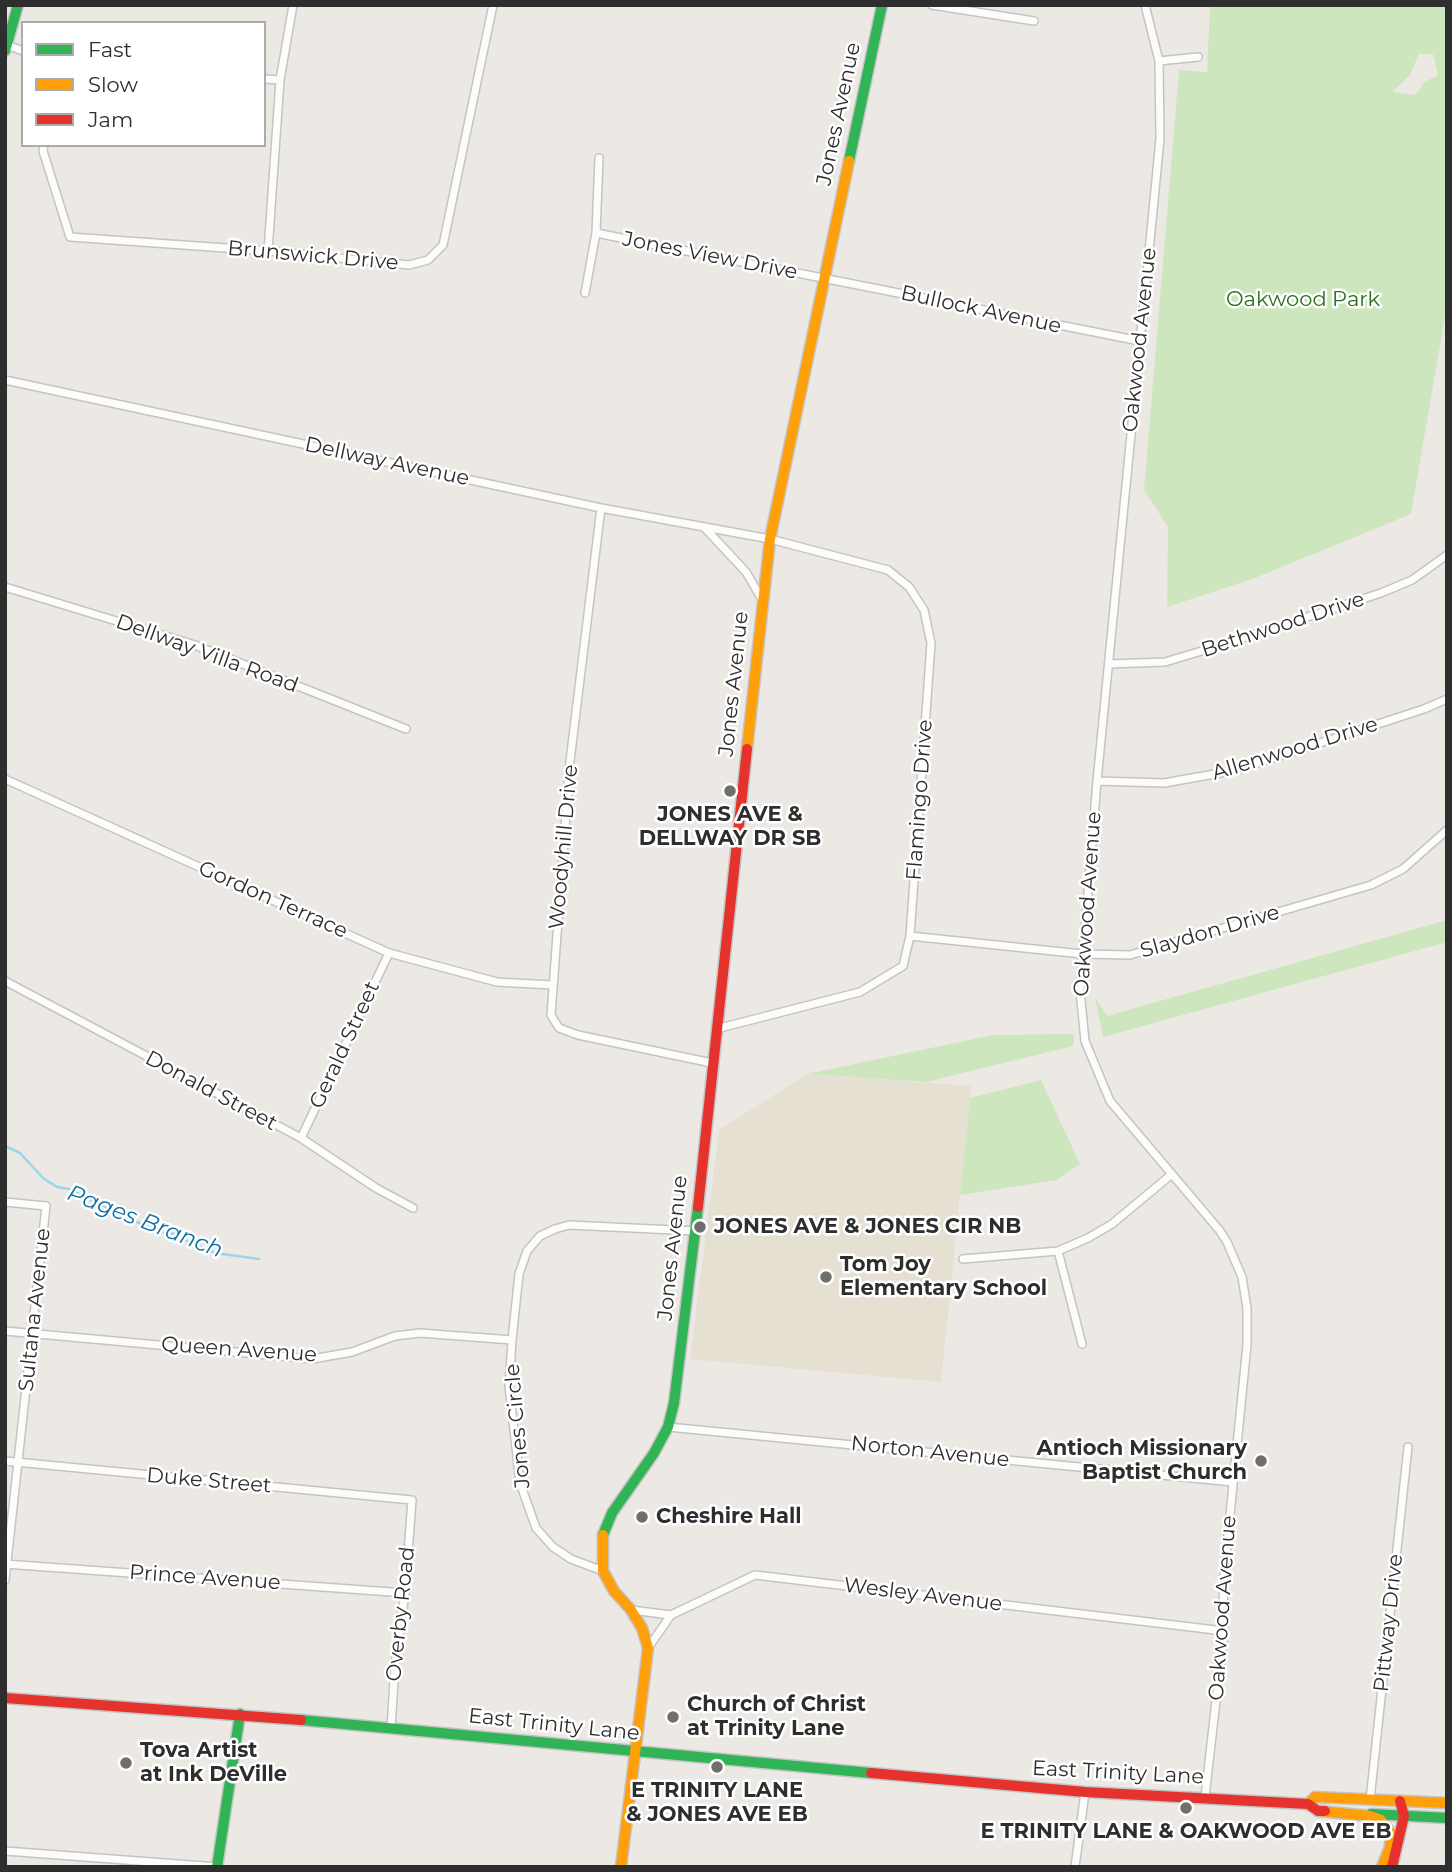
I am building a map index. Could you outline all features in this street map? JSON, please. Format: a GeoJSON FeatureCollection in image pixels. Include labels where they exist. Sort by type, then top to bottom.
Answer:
{"type":"FeatureCollection","features":[{"type":"Feature","properties":{"kind":"main road"},"geometry":{"type":"LineString","coordinates":[[6,46],[18,5]]}},
{"type":"Feature","properties":{"kind":"main road","name":"Jones Avenue"},"geometry":{"type":"LineString","coordinates":[[603,1570],[602,1539],[612,1513],[654,1453],[668,1427],[678,1378],[770,539],[882,5]]}},
{"type":"Feature","properties":{"kind":"main road"},"geometry":{"type":"LineString","coordinates":[[603,1570],[614,1591],[631,1609],[642,1628],[648,1648],[621,1867]]}},
{"type":"Feature","properties":{"kind":"main road","name":"East Trinity Lane"},"geometry":{"type":"LineString","coordinates":[[5,1698],[240,1714],[636,1753],[1085,1792],[1308,1804],[1315,1797],[1447,1803]]}},
{"type":"Feature","properties":{"kind":"main road"},"geometry":{"type":"LineString","coordinates":[[217,1867],[240,1714]]}},
{"type":"Feature","properties":{"kind":"main road"},"geometry":{"type":"LineString","coordinates":[[1392,1867],[1400,1801]]}},
{"type":"Feature","properties":{"kind":"main road"},"geometry":{"type":"LineString","coordinates":[[1308,1804],[1318,1811],[1370,1816],[1381,1820],[1391,1833]]}},
{"type":"Feature","properties":{"kind":"main road"},"geometry":{"type":"LineString","coordinates":[[1318,1811],[1446,1818]]}},
{"type":"Feature","properties":{"kind":"main road"},"geometry":{"type":"LineString","coordinates":[[1382,1867],[1399,1815]]}},
{"type":"Feature","properties":{"kind":"street"},"geometry":{"type":"LineString","coordinates":[[268,251],[280,80],[293,5]]}},
{"type":"Feature","properties":{"kind":"street","name":"Brunswick Drive"},"geometry":{"type":"LineString","coordinates":[[44,147],[70,237],[268,251],[408,265],[428,260],[443,245],[493,5]]}},
{"type":"Feature","properties":{"kind":"street"},"geometry":{"type":"LineString","coordinates":[[932,5],[1034,21]]}},
{"type":"Feature","properties":{"kind":"street","name":"Oakwood Avenue"},"geometry":{"type":"LineString","coordinates":[[1145,5],[1160,61],[1160,139],[1097,781],[1082,954],[1081,1019],[1085,1041],[1110,1101],[1220,1231],[1242,1277],[1247,1308],[1247,1345],[1223,1586],[1223,1631],[1205,1797]]}},
{"type":"Feature","properties":{"kind":"street"},"geometry":{"type":"LineString","coordinates":[[1160,61],[1198,57]]}},
{"type":"Feature","properties":{"kind":"street"},"geometry":{"type":"LineString","coordinates":[[266,79],[280,80]]}},
{"type":"Feature","properties":{"kind":"street"},"geometry":{"type":"LineString","coordinates":[[585,293],[596,233],[599,158]]}},
{"type":"Feature","properties":{"kind":"street","name":"Jones View Drive"},"geometry":{"type":"LineString","coordinates":[[596,233],[823,278]]}},
{"type":"Feature","properties":{"kind":"street","name":"Bullock Avenue"},"geometry":{"type":"LineString","coordinates":[[823,278],[1140,341]]}},
{"type":"Feature","properties":{"kind":"street","name":"Dellway Avenue"},"geometry":{"type":"LineString","coordinates":[[5,380],[601,508],[770,539]]}},
{"type":"Feature","properties":{"kind":"street","name":"Woodyhill Drive"},"geometry":{"type":"LineString","coordinates":[[601,508],[570,761],[551,1015],[559,1028],[579,1035],[712,1063]]}},
{"type":"Feature","properties":{"kind":"street","name":"Jones Avenue"},"geometry":{"type":"LineString","coordinates":[[703,527],[746,572],[763,601]]}},
{"type":"Feature","properties":{"kind":"street","name":"Flamingo Drive"},"geometry":{"type":"LineString","coordinates":[[716,1030],[860,992],[903,965],[910,936],[931,643],[924,610],[909,587],[888,570],[770,539]]}},
{"type":"Feature","properties":{"kind":"street","name":"Bethwood Drive"},"geometry":{"type":"LineString","coordinates":[[1109,664],[1165,662],[1227,643],[1412,580],[1447,555]]}},
{"type":"Feature","properties":{"kind":"street","name":"Dellway Villa Road"},"geometry":{"type":"LineString","coordinates":[[5,587],[195,645],[406,729]]}},
{"type":"Feature","properties":{"kind":"street","name":"Allenwood Drive"},"geometry":{"type":"LineString","coordinates":[[1097,781],[1164,783],[1237,770],[1424,709],[1447,699]]}},
{"type":"Feature","properties":{"kind":"street","name":"Gordon Terrace"},"geometry":{"type":"LineString","coordinates":[[5,779],[389,953],[497,982],[552,985]]}},
{"type":"Feature","properties":{"kind":"street","name":"Slaydon Drive"},"geometry":{"type":"LineString","coordinates":[[910,936],[1082,954],[1130,954],[1371,885],[1403,869],[1447,830]]}},
{"type":"Feature","properties":{"kind":"street","name":"Gerald Street"},"geometry":{"type":"LineString","coordinates":[[301,1138],[389,953]]}},
{"type":"Feature","properties":{"kind":"street","name":"Donald Street"},"geometry":{"type":"LineString","coordinates":[[5,981],[301,1138],[376,1188],[413,1208]]}},
{"type":"Feature","properties":{"kind":"street"},"geometry":{"type":"LineString","coordinates":[[963,1259],[1058,1251],[1112,1224],[1172,1174]]}},
{"type":"Feature","properties":{"kind":"street","name":"Sultana Avenue"},"geometry":{"type":"LineString","coordinates":[[5,1202],[46,1206],[5,1580]]}},
{"type":"Feature","properties":{"kind":"street","name":"Jones Circle"},"geometry":{"type":"LineString","coordinates":[[603,1570],[571,1559],[553,1547],[536,1528],[520,1483],[509,1386],[519,1274],[527,1251],[540,1236],[569,1225],[695,1231]]}},
{"type":"Feature","properties":{"kind":"street"},"geometry":{"type":"LineString","coordinates":[[1058,1251],[1082,1344]]}},
{"type":"Feature","properties":{"kind":"street","name":"Queen Avenue"},"geometry":{"type":"LineString","coordinates":[[5,1331],[312,1359],[352,1352],[395,1336],[420,1333],[512,1340]]}},
{"type":"Feature","properties":{"kind":"street","name":"Norton Avenue"},"geometry":{"type":"LineString","coordinates":[[668,1427],[1233,1482]]}},
{"type":"Feature","properties":{"kind":"street","name":"Pittway Drive"},"geometry":{"type":"LineString","coordinates":[[1370,1800],[1408,1447]]}},
{"type":"Feature","properties":{"kind":"street","name":"Duke Street"},"geometry":{"type":"LineString","coordinates":[[5,1461],[412,1500]]}},
{"type":"Feature","properties":{"kind":"street","name":"Overby Road"},"geometry":{"type":"LineString","coordinates":[[391,1728],[394,1666],[405,1593],[412,1500]]}},
{"type":"Feature","properties":{"kind":"street","name":"Prince Avenue"},"geometry":{"type":"LineString","coordinates":[[6,1564],[405,1593]]}},
{"type":"Feature","properties":{"kind":"street","name":"Wesley Avenue"},"geometry":{"type":"LineString","coordinates":[[648,1648],[671,1615],[755,1575],[1223,1631]]}},
{"type":"Feature","properties":{"kind":"street"},"geometry":{"type":"LineString","coordinates":[[631,1609],[671,1615]]}},
{"type":"Feature","properties":{"kind":"street"},"geometry":{"type":"LineString","coordinates":[[1075,1867],[1085,1792]]}},
{"type":"Feature","properties":{"kind":"street"},"geometry":{"type":"LineString","coordinates":[[5,1851],[217,1867]]}},
{"type":"Feature","properties":{"kind":"shaded area","name":"Tom Joy Elementary School"},"geometry":{"type":"Polygon","coordinates":[[[807,1074],[971,1086],[941,1382],[690,1359],[719,1130],[807,1074]]]}},
{"type":"Feature","properties":{"kind":"green space","name":"Oakwood Park"},"geometry":{"type":"Polygon","coordinates":[[[1210,5],[1447,5],[1447,305],[1411,514],[1255,578],[1167,607],[1168,527],[1144,490],[1179,70],[1207,72],[1210,5]],[[1419,54],[1410,75],[1392,92],[1415,95],[1425,82],[1438,75],[1433,54],[1419,54]]]}},
{"type":"Feature","properties":{"kind":"green space"},"geometry":{"type":"Polygon","coordinates":[[[1447,920],[1447,942],[1103,1037],[1095,997],[1107,1016],[1447,920]]]}},
{"type":"Feature","properties":{"kind":"green space"},"geometry":{"type":"Polygon","coordinates":[[[1074,1034],[1073,1046],[926,1082],[807,1074],[993,1035],[1074,1034]]]}},
{"type":"Feature","properties":{"kind":"green space"},"geometry":{"type":"Polygon","coordinates":[[[1041,1080],[1080,1164],[1057,1180],[960,1195],[970,1098],[1041,1080]]]}},
{"type":"Feature","properties":{"kind":"waterway","name":"Pages Branch"},"geometry":{"type":"LineString","coordinates":[[5,1146],[20,1153],[43,1178],[57,1187],[69,1189],[129,1219],[165,1233],[176,1234],[215,1253],[259,1259]]}},
{"type":"Feature","properties":{"kind":"traffic: fast"},"geometry":{"type":"LineString","coordinates":[[5,51],[18,5]]}},
{"type":"Feature","properties":{"kind":"traffic: fast"},"geometry":{"type":"LineString","coordinates":[[849,161],[882,5]]}},
{"type":"Feature","properties":{"kind":"traffic: fast"},"geometry":{"type":"LineString","coordinates":[[603,1535],[612,1513],[654,1453],[668,1427],[674,1403],[698,1207]]}},
{"type":"Feature","properties":{"kind":"traffic: fast"},"geometry":{"type":"LineString","coordinates":[[217,1867],[240,1714]]}},
{"type":"Feature","properties":{"kind":"traffic: fast"},"geometry":{"type":"LineString","coordinates":[[301,1720],[871,1773]]}},
{"type":"Feature","properties":{"kind":"traffic: fast"},"geometry":{"type":"LineString","coordinates":[[1371,1814],[1447,1818]]}},
{"type":"Feature","properties":{"kind":"traffic: slow"},"geometry":{"type":"LineString","coordinates":[[747,749],[770,539],[849,161]]}},
{"type":"Feature","properties":{"kind":"traffic: slow"},"geometry":{"type":"LineString","coordinates":[[603,1535],[603,1571],[614,1591],[642,1628],[648,1648],[621,1867]]}},
{"type":"Feature","properties":{"kind":"traffic: slow"},"geometry":{"type":"LineString","coordinates":[[1308,1804],[1315,1797],[1447,1803]]}},
{"type":"Feature","properties":{"kind":"traffic: slow"},"geometry":{"type":"LineString","coordinates":[[1318,1811],[1370,1816],[1381,1820],[1391,1833],[1390,1847],[1382,1867]]}},
{"type":"Feature","properties":{"kind":"traffic: jam"},"geometry":{"type":"LineString","coordinates":[[698,1207],[747,749]]}},
{"type":"Feature","properties":{"kind":"traffic: jam"},"geometry":{"type":"LineString","coordinates":[[5,1698],[301,1720]]}},
{"type":"Feature","properties":{"kind":"traffic: jam"},"geometry":{"type":"LineString","coordinates":[[871,1773],[1085,1792],[1308,1804],[1318,1811],[1325,1811]]}},
{"type":"Feature","properties":{"kind":"traffic: jam"},"geometry":{"type":"LineString","coordinates":[[1392,1867],[1404,1816],[1400,1801]]}},
{"type":"Feature","properties":{"kind":"place","name":"JONES AVE & DELLWAY DR SB"},"geometry":{"type":"Point","coordinates":[730,791]}},
{"type":"Feature","properties":{"kind":"place","name":"JONES AVE & JONES CIR NB"},"geometry":{"type":"Point","coordinates":[700,1227]}},
{"type":"Feature","properties":{"kind":"place","name":"Tom Joy Elementary School"},"geometry":{"type":"Point","coordinates":[826,1277]}},
{"type":"Feature","properties":{"kind":"place","name":"Antioch Missionary Baptist Church"},"geometry":{"type":"Point","coordinates":[1261,1461]}},
{"type":"Feature","properties":{"kind":"place","name":"Cheshire Hall"},"geometry":{"type":"Point","coordinates":[642,1517]}},
{"type":"Feature","properties":{"kind":"place","name":"Church of Christ at Trinity Lane"},"geometry":{"type":"Point","coordinates":[673,1717]}},
{"type":"Feature","properties":{"kind":"place","name":"Tova Artist at Ink DeVille"},"geometry":{"type":"Point","coordinates":[126,1763]}},
{"type":"Feature","properties":{"kind":"place","name":"E TRINITY LANE & JONES AVE EB"},"geometry":{"type":"Point","coordinates":[717,1767]}},
{"type":"Feature","properties":{"kind":"place","name":"E TRINITY LANE & OAKWOOD AVE EB"},"geometry":{"type":"Point","coordinates":[1186,1808]}}]}
